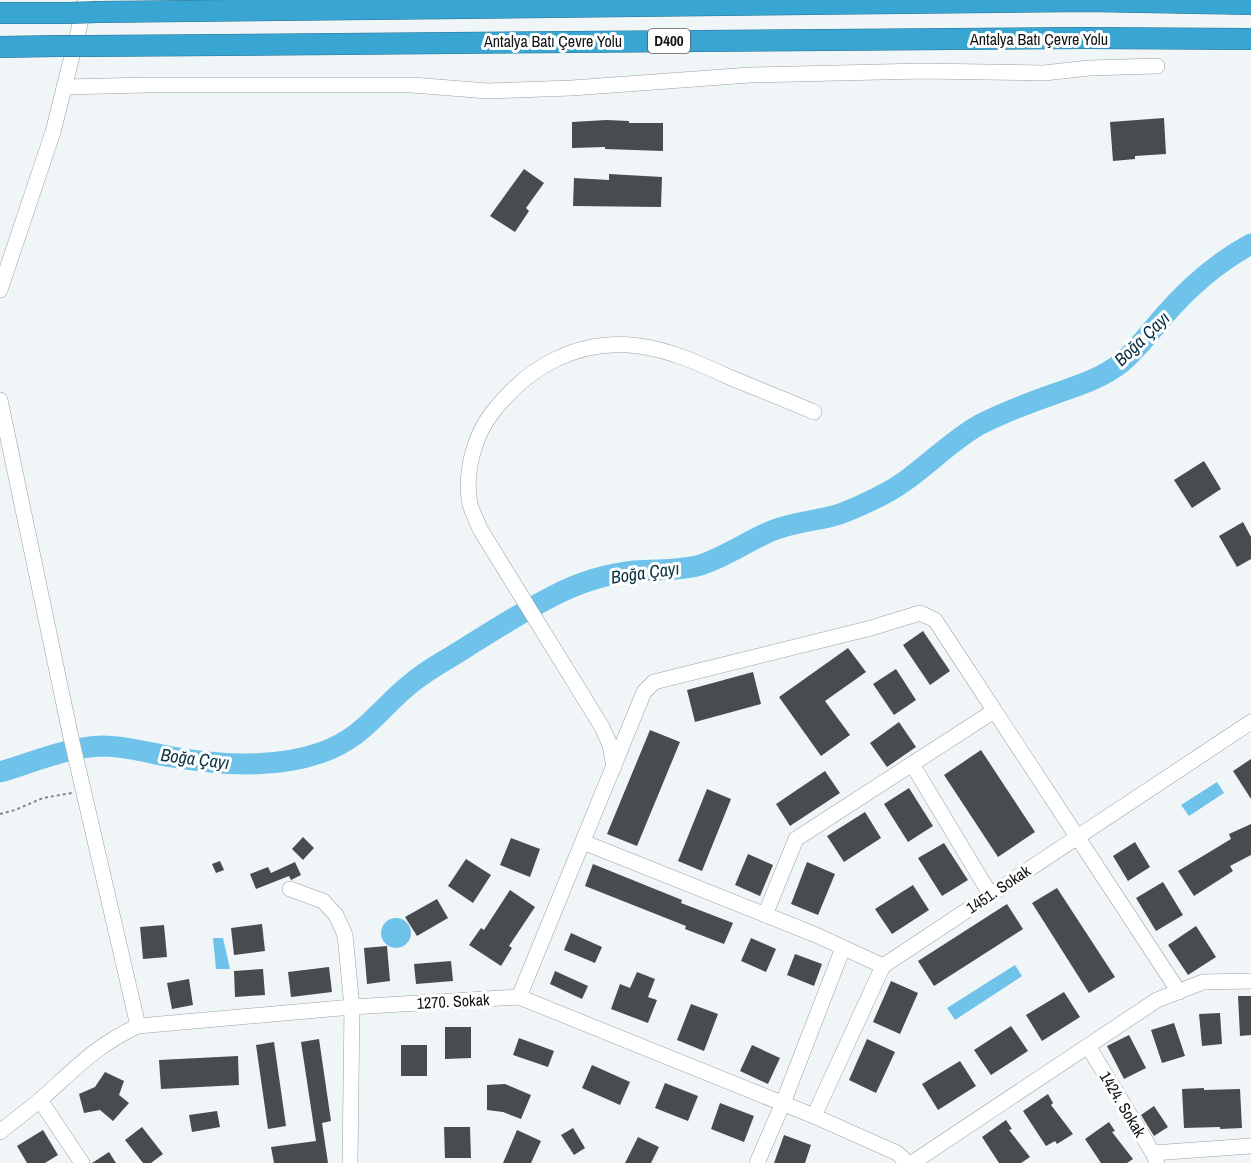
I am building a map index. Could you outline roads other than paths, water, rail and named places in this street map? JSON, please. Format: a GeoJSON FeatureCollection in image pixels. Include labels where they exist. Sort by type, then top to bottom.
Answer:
{"type":"FeatureCollection","features":[{"type":"Feature","properties":{"kind":"highway"},"geometry":{"type":"LineString","coordinates":[[0,13],[68,13],[92,6],[1089,0],[1251,4]]}},
{"type":"Feature","properties":{"kind":"highway","name":"Antalya Batı Çevre Yolu"},"geometry":{"type":"LineString","coordinates":[[0,46],[1084,38],[1251,39]]}},
{"type":"Feature","properties":{"kind":"street"},"geometry":{"type":"LineString","coordinates":[[0,290],[92,6]]}},
{"type":"Feature","properties":{"kind":"street"},"geometry":{"type":"LineString","coordinates":[[64,87],[412,85],[488,91],[572,88],[750,75],[923,71],[1044,73],[1089,68],[1157,66]]}},
{"type":"Feature","properties":{"kind":"street"},"geometry":{"type":"LineString","coordinates":[[614,767],[610,745],[602,727],[480,529],[470,504],[469,474],[475,446],[486,421],[506,395],[554,358],[583,348],[609,344],[640,346],[685,358],[814,412]]}},
{"type":"Feature","properties":{"kind":"street"},"geometry":{"type":"LineString","coordinates":[[0,400],[70,733],[138,1026]]}},
{"type":"Feature","properties":{"kind":"street"},"geometry":{"type":"LineString","coordinates":[[519,997],[644,692],[654,682],[871,628],[920,613],[935,620],[1179,992]]}},
{"type":"Feature","properties":{"kind":"street"},"geometry":{"type":"LineString","coordinates":[[765,915],[796,839],[994,711]]}},
{"type":"Feature","properties":{"kind":"street","name":"1451. Sokak"},"geometry":{"type":"LineString","coordinates":[[883,966],[1251,722]]}},
{"type":"Feature","properties":{"kind":"street"},"geometry":{"type":"LineString","coordinates":[[912,764],[990,894]]}},
{"type":"Feature","properties":{"kind":"street"},"geometry":{"type":"LineString","coordinates":[[583,842],[765,915],[883,966],[814,1116]]}},
{"type":"Feature","properties":{"kind":"street"},"geometry":{"type":"LineString","coordinates":[[290,889],[323,901],[340,921],[345,935],[352,1007],[350,1163]]}},
{"type":"Feature","properties":{"kind":"street"},"geometry":{"type":"LineString","coordinates":[[757,1163],[783,1103],[843,948]]}},
{"type":"Feature","properties":{"kind":"street"},"geometry":{"type":"LineString","coordinates":[[910,1163],[1157,1000],[1203,982],[1251,981]]}},
{"type":"Feature","properties":{"kind":"street","name":"1270. Sokak"},"geometry":{"type":"LineString","coordinates":[[0,1132],[40,1100],[86,1057],[120,1034],[138,1026],[352,1007],[519,997],[814,1116],[897,1153],[910,1163]]}},
{"type":"Feature","properties":{"kind":"street","name":"1424. Sokak"},"geometry":{"type":"LineString","coordinates":[[1088,1046],[1155,1158]]}},
{"type":"Feature","properties":{"kind":"street"},"geometry":{"type":"LineString","coordinates":[[40,1100],[82,1163]]}},
{"type":"Feature","properties":{"kind":"street"},"geometry":{"type":"LineString","coordinates":[[1155,1158],[1251,1146]]}},
{"type":"Feature","properties":{"kind":"water"},"geometry":{"type":"Polygon","coordinates":[[[1217,782],[1224,793],[1189,816],[1181,805],[1217,782]]]}},
{"type":"Feature","properties":{"kind":"water"},"geometry":{"type":"Polygon","coordinates":[[[396,918],[406,923],[411,933],[406,943],[396,948],[386,943],[381,933],[386,923],[396,918]]]}},
{"type":"Feature","properties":{"kind":"water"},"geometry":{"type":"Polygon","coordinates":[[[213,938],[223,938],[230,969],[216,969],[213,938]]]}},
{"type":"Feature","properties":{"kind":"water"},"geometry":{"type":"Polygon","coordinates":[[[1015,965],[1022,976],[955,1020],[947,1008],[1015,965]]]}},
{"type":"Feature","properties":{"kind":"waterway","name":"Boğa Çayı"},"geometry":{"type":"LineString","coordinates":[[0,772],[64,752],[103,746],[190,760],[246,764],[284,762],[320,753],[349,739],[361,730],[402,691],[426,672],[518,615],[563,591],[613,574],[697,566],[774,530],[849,510],[895,488],[979,425],[1018,407],[1106,373],[1133,352],[1194,285],[1227,259],[1251,244]]}}]}
